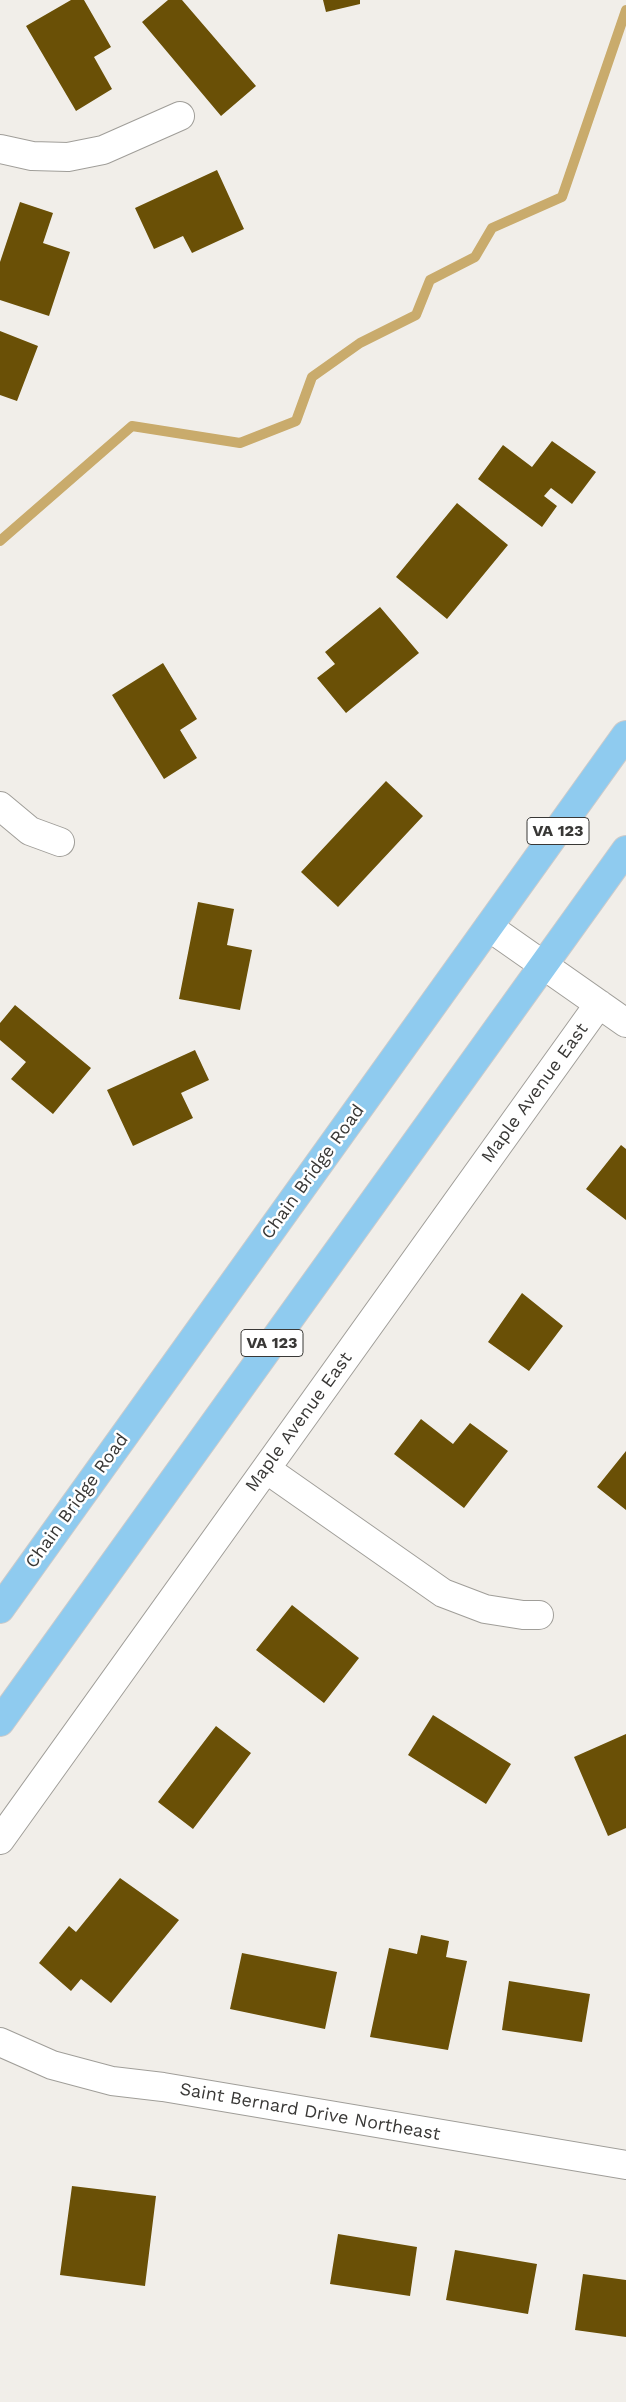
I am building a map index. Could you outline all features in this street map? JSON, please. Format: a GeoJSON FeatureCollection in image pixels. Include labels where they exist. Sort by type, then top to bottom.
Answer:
{"type":"FeatureCollection","features":[{"type":"Feature","properties":{"kind":"main road","name":"Chain Bridge Road"},"geometry":{"type":"LineString","coordinates":[[0,1609],[626,735]]}},
{"type":"Feature","properties":{"kind":"main road","name":"VA 123"},"geometry":{"type":"LineString","coordinates":[[0,1722],[626,850]]}},
{"type":"Feature","properties":{"kind":"street"},"geometry":{"type":"LineString","coordinates":[[0,149],[32,156],[68,157],[103,150],[180,116]]}},
{"type":"Feature","properties":{"kind":"street"},"geometry":{"type":"LineString","coordinates":[[0,806],[30,831],[60,842]]}},
{"type":"Feature","properties":{"kind":"street"},"geometry":{"type":"LineString","coordinates":[[489,926],[626,1023]]}},
{"type":"Feature","properties":{"kind":"street","name":"Maple Avenue East"},"geometry":{"type":"LineString","coordinates":[[0,1840],[599,1004]]}},
{"type":"Feature","properties":{"kind":"street"},"geometry":{"type":"LineString","coordinates":[[266,1469],[443,1593],[485,1609],[523,1615],[539,1615]]}},
{"type":"Feature","properties":{"kind":"street","name":"Saint Bernard Drive Northeast"},"geometry":{"type":"LineString","coordinates":[[0,2042],[52,2065],[112,2081],[163,2087],[626,2165]]}},
{"type":"Feature","properties":{"kind":"building"},"geometry":{"type":"Polygon","coordinates":[[[71,0],[84,0],[111,47],[94,57],[112,89],[76,111],[26,26],[71,0]]]}},
{"type":"Feature","properties":{"kind":"building"},"geometry":{"type":"Polygon","coordinates":[[[168,0],[182,0],[256,86],[221,116],[142,22],[168,0]]]}},
{"type":"Feature","properties":{"kind":"building"},"geometry":{"type":"Polygon","coordinates":[[[323,0],[360,0],[360,4],[326,12],[323,0]]]}},
{"type":"Feature","properties":{"kind":"building"},"geometry":{"type":"Polygon","coordinates":[[[217,170],[244,229],[192,253],[183,236],[154,249],[135,208],[217,170]]]}},
{"type":"Feature","properties":{"kind":"building"},"geometry":{"type":"Polygon","coordinates":[[[20,202],[53,213],[43,243],[70,252],[49,316],[0,300],[0,262],[20,202]]]}},
{"type":"Feature","properties":{"kind":"building"},"geometry":{"type":"Polygon","coordinates":[[[0,331],[38,346],[17,401],[0,395],[0,331]]]}},
{"type":"Feature","properties":{"kind":"building"},"geometry":{"type":"Polygon","coordinates":[[[552,441],[596,472],[572,504],[551,488],[544,496],[557,506],[542,527],[478,479],[503,445],[532,467],[552,441]]]}},
{"type":"Feature","properties":{"kind":"building"},"geometry":{"type":"Polygon","coordinates":[[[457,503],[508,545],[447,619],[396,577],[457,503]]]}},
{"type":"Feature","properties":{"kind":"building"},"geometry":{"type":"Polygon","coordinates":[[[380,607],[419,653],[346,713],[317,678],[335,664],[325,652],[380,607]]]}},
{"type":"Feature","properties":{"kind":"building"},"geometry":{"type":"Polygon","coordinates":[[[163,663],[197,719],[180,730],[197,758],[164,779],[112,695],[163,663]]]}},
{"type":"Feature","properties":{"kind":"building"},"geometry":{"type":"Polygon","coordinates":[[[386,781],[423,816],[338,907],[301,872],[386,781]]]}},
{"type":"Feature","properties":{"kind":"building"},"geometry":{"type":"Polygon","coordinates":[[[198,902],[234,909],[227,945],[252,950],[240,1010],[179,999],[198,902]]]}},
{"type":"Feature","properties":{"kind":"building"},"geometry":{"type":"Polygon","coordinates":[[[15,1005],[91,1068],[53,1114],[11,1079],[26,1062],[0,1040],[0,1023],[15,1005]]]}},
{"type":"Feature","properties":{"kind":"building"},"geometry":{"type":"Polygon","coordinates":[[[195,1050],[209,1080],[181,1093],[193,1118],[133,1146],[107,1090],[195,1050]]]}},
{"type":"Feature","properties":{"kind":"building"},"geometry":{"type":"Polygon","coordinates":[[[621,1145],[626,1149],[626,1220],[586,1189],[621,1145]]]}},
{"type":"Feature","properties":{"kind":"building"},"geometry":{"type":"Polygon","coordinates":[[[522,1293],[563,1326],[529,1371],[488,1342],[522,1293]]]}},
{"type":"Feature","properties":{"kind":"building"},"geometry":{"type":"Polygon","coordinates":[[[421,1419],[453,1444],[470,1423],[508,1451],[464,1508],[394,1454],[421,1419]]]}},
{"type":"Feature","properties":{"kind":"building"},"geometry":{"type":"Polygon","coordinates":[[[626,1451],[626,1510],[597,1487],[626,1451]]]}},
{"type":"Feature","properties":{"kind":"building"},"geometry":{"type":"Polygon","coordinates":[[[292,1605],[359,1658],[324,1703],[256,1650],[292,1605]]]}},
{"type":"Feature","properties":{"kind":"building"},"geometry":{"type":"Polygon","coordinates":[[[433,1715],[511,1764],[486,1804],[408,1755],[433,1715]]]}},
{"type":"Feature","properties":{"kind":"building"},"geometry":{"type":"Polygon","coordinates":[[[216,1726],[251,1753],[193,1829],[158,1802],[216,1726]]]}},
{"type":"Feature","properties":{"kind":"building"},"geometry":{"type":"Polygon","coordinates":[[[626,1734],[626,1828],[608,1836],[574,1757],[626,1734]]]}},
{"type":"Feature","properties":{"kind":"building"},"geometry":{"type":"Polygon","coordinates":[[[120,1878],[179,1920],[111,2003],[81,1979],[71,1991],[39,1963],[69,1926],[76,1932],[120,1878]]]}},
{"type":"Feature","properties":{"kind":"building"},"geometry":{"type":"Polygon","coordinates":[[[421,1935],[449,1941],[446,1957],[467,1961],[448,2050],[370,2037],[389,1948],[417,1954],[421,1935]]]}},
{"type":"Feature","properties":{"kind":"building"},"geometry":{"type":"Polygon","coordinates":[[[242,1953],[337,1972],[325,2029],[230,2009],[242,1953]]]}},
{"type":"Feature","properties":{"kind":"building"},"geometry":{"type":"Polygon","coordinates":[[[509,1981],[590,1994],[582,2042],[502,2030],[509,1981]]]}},
{"type":"Feature","properties":{"kind":"building"},"geometry":{"type":"Polygon","coordinates":[[[72,2186],[156,2196],[145,2286],[60,2275],[72,2186]]]}},
{"type":"Feature","properties":{"kind":"building"},"geometry":{"type":"Polygon","coordinates":[[[338,2234],[417,2247],[410,2296],[330,2284],[338,2234]]]}},
{"type":"Feature","properties":{"kind":"building"},"geometry":{"type":"Polygon","coordinates":[[[455,2250],[537,2264],[528,2314],[446,2300],[455,2250]]]}},
{"type":"Feature","properties":{"kind":"building"},"geometry":{"type":"Polygon","coordinates":[[[583,2274],[626,2280],[626,2337],[575,2330],[583,2274]]]}},
{"type":"Feature","properties":{"kind":"waterway"},"geometry":{"type":"LineString","coordinates":[[0,541],[132,426],[240,443],[296,421],[312,377],[360,343],[416,315],[430,280],[475,257],[492,228],[562,197],[626,10]]}}]}
